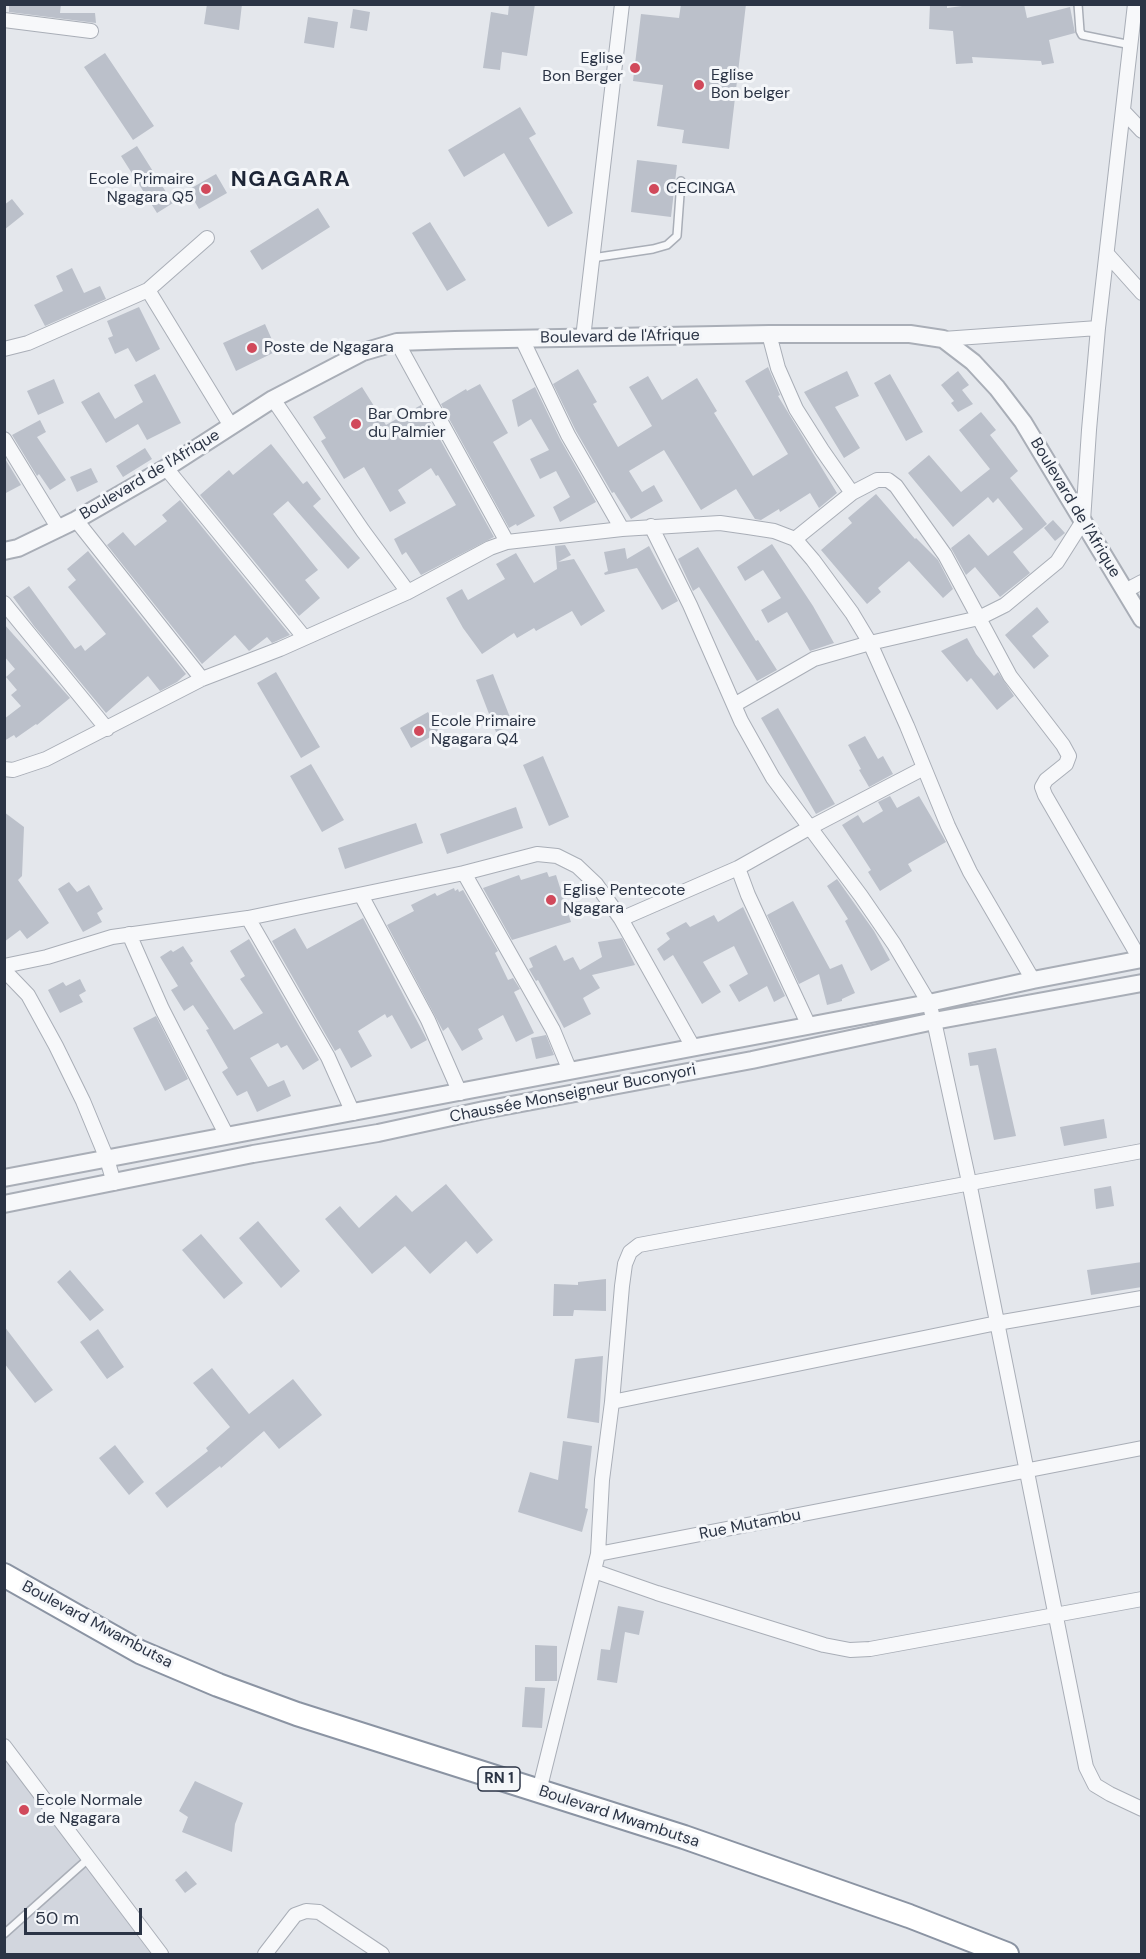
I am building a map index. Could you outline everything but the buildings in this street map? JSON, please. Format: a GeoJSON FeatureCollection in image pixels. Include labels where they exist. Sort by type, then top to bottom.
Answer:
{"type":"FeatureCollection","features":[{"type":"Feature","properties":{"kind":"highway","name":"Boulevard Mwambutsa"},"geometry":{"type":"LineString","coordinates":[[4,1575],[140,1652],[218,1685],[297,1714],[684,1838],[909,1916],[1006,1954]]}},
{"type":"Feature","properties":{"kind":"street"},"geometry":{"type":"LineString","coordinates":[[583,338],[622,4]]}},
{"type":"Feature","properties":{"kind":"street"},"geometry":{"type":"LineString","coordinates":[[734,705],[814,659],[870,643],[979,618],[1005,604],[1057,562],[1083,521],[1098,328],[1135,4]]}},
{"type":"Feature","properties":{"kind":"street"},"geometry":{"type":"LineString","coordinates":[[4,20],[91,31]]}},
{"type":"Feature","properties":{"kind":"street"},"geometry":{"type":"LineString","coordinates":[[1124,112],[1142,131]]}},
{"type":"Feature","properties":{"kind":"street"},"geometry":{"type":"LineString","coordinates":[[4,349],[28,343],[148,290],[207,238]]}},
{"type":"Feature","properties":{"kind":"street"},"geometry":{"type":"LineString","coordinates":[[1108,255],[1142,293]]}},
{"type":"Feature","properties":{"kind":"street"},"geometry":{"type":"LineString","coordinates":[[148,290],[231,426]]}},
{"type":"Feature","properties":{"kind":"street"},"geometry":{"type":"LineString","coordinates":[[943,339],[1098,328]]}},
{"type":"Feature","properties":{"kind":"street"},"geometry":{"type":"LineString","coordinates":[[770,334],[778,368],[796,409],[852,493]]}},
{"type":"Feature","properties":{"kind":"street","name":"Boulevard de l'Afrique"},"geometry":{"type":"LineString","coordinates":[[4,551],[18,548],[76,520],[166,468],[273,399],[363,352],[397,342],[770,334],[910,334],[943,339],[973,362],[997,388],[1023,422],[1142,619]]}},
{"type":"Feature","properties":{"kind":"street"},"geometry":{"type":"LineString","coordinates":[[522,339],[568,435],[622,529]]}},
{"type":"Feature","properties":{"kind":"street"},"geometry":{"type":"LineString","coordinates":[[397,342],[507,542]]}},
{"type":"Feature","properties":{"kind":"street"},"geometry":{"type":"LineString","coordinates":[[273,399],[408,592]]}},
{"type":"Feature","properties":{"kind":"street"},"geometry":{"type":"LineString","coordinates":[[4,439],[59,529]]}},
{"type":"Feature","properties":{"kind":"street"},"geometry":{"type":"LineString","coordinates":[[166,468],[304,637]]}},
{"type":"Feature","properties":{"kind":"street"},"geometry":{"type":"LineString","coordinates":[[795,539],[852,493],[877,480],[888,480],[896,486],[945,555],[1010,676],[1069,756],[1066,764],[1046,780],[1042,787],[1141,959]]}},
{"type":"Feature","properties":{"kind":"street"},"geometry":{"type":"LineString","coordinates":[[76,520],[202,679]]}},
{"type":"Feature","properties":{"kind":"street"},"geometry":{"type":"LineString","coordinates":[[4,769],[13,770],[46,759],[202,679],[280,649],[408,592],[490,548],[507,542],[651,526],[720,523],[774,531],[795,539],[852,613],[870,643],[970,872],[1033,980]]}},
{"type":"Feature","properties":{"kind":"street"},"geometry":{"type":"LineString","coordinates":[[651,526],[690,605],[734,705],[772,778],[861,896],[929,1003],[969,1182],[1086,1767],[1095,1785],[1142,1809]]}},
{"type":"Feature","properties":{"kind":"street"},"geometry":{"type":"LineString","coordinates":[[1125,591],[1142,582]]}},
{"type":"Feature","properties":{"kind":"street"},"geometry":{"type":"LineString","coordinates":[[4,603],[107,729]]}},
{"type":"Feature","properties":{"kind":"street"},"geometry":{"type":"LineString","coordinates":[[621,919],[738,868],[808,828],[924,768]]}},
{"type":"Feature","properties":{"kind":"street"},"geometry":{"type":"LineString","coordinates":[[114,1183],[107,1159],[83,1101],[56,1046],[28,995],[4,968],[129,934],[248,918],[464,873],[537,854],[557,856],[577,866],[596,884],[621,919],[693,1047]]}},
{"type":"Feature","properties":{"kind":"street"},"geometry":{"type":"LineString","coordinates":[[738,868],[748,895],[809,1026]]}},
{"type":"Feature","properties":{"kind":"street"},"geometry":{"type":"LineString","coordinates":[[464,873],[553,1030],[570,1071]]}},
{"type":"Feature","properties":{"kind":"street"},"geometry":{"type":"LineString","coordinates":[[361,895],[428,1020],[460,1093]]}},
{"type":"Feature","properties":{"kind":"street"},"geometry":{"type":"LineString","coordinates":[[248,918],[328,1057],[352,1113]]}},
{"type":"Feature","properties":{"kind":"street"},"geometry":{"type":"LineString","coordinates":[[129,934],[162,1009],[227,1137]]}},
{"type":"Feature","properties":{"kind":"street","name":"Chaussée Monseigneur Buconyori"},"geometry":{"type":"LineString","coordinates":[[4,1178],[929,1003],[1141,959]]}},
{"type":"Feature","properties":{"kind":"street","name":"Chaussée Monseigneur Buconyori"},"geometry":{"type":"LineString","coordinates":[[4,1204],[253,1154],[378,1133],[561,1095],[753,1060],[934,1021],[1142,983]]}},
{"type":"Feature","properties":{"kind":"street"},"geometry":{"type":"LineString","coordinates":[[539,1791],[598,1554],[602,1480],[625,1264],[630,1251],[639,1245],[1142,1150]]}},
{"type":"Feature","properties":{"kind":"street"},"geometry":{"type":"LineString","coordinates":[[612,1402],[997,1323],[1142,1298]]}},
{"type":"Feature","properties":{"kind":"street","name":"Rue Mutambu"},"geometry":{"type":"LineString","coordinates":[[598,1554],[1142,1448]]}},
{"type":"Feature","properties":{"kind":"street"},"geometry":{"type":"LineString","coordinates":[[594,1570],[668,1597],[824,1645],[850,1650],[870,1649],[1142,1599]]}},
{"type":"Feature","properties":{"kind":"street"},"geometry":{"type":"LineString","coordinates":[[4,1746],[162,1954]]}},
{"type":"Feature","properties":{"kind":"street"},"geometry":{"type":"LineString","coordinates":[[265,1954],[295,1915],[306,1911],[319,1912],[382,1954]]}},
{"type":"Feature","properties":{"kind":"lane"},"geometry":{"type":"LineString","coordinates":[[1078,4],[1082,35],[1131,45]]}},
{"type":"Feature","properties":{"kind":"lane"},"geometry":{"type":"LineString","coordinates":[[592,258],[667,245],[676,236],[681,181]]}},
{"type":"Feature","properties":{"kind":"lane"},"geometry":{"type":"LineString","coordinates":[[4,1934],[88,1859]]}},
{"type":"Feature","properties":{"kind":"shaded area","name":"Ecole Normale de Ngagara"},"geometry":{"type":"Polygon","coordinates":[[[4,1756],[83,1863],[151,1954],[5,1954],[4,1756]]]}},
{"type":"Feature","properties":{"kind":"place","name":"Eglise Bon Berger"},"geometry":{"type":"Point","coordinates":[635,68]}},
{"type":"Feature","properties":{"kind":"place","name":"Eglise Bon belger"},"geometry":{"type":"Point","coordinates":[699,85]}},
{"type":"Feature","properties":{"kind":"place","name":"Ecole Primaire Ngagara Q5"},"geometry":{"type":"Point","coordinates":[206,189]}},
{"type":"Feature","properties":{"kind":"place","name":"CECINGA"},"geometry":{"type":"Point","coordinates":[654,189]}},
{"type":"Feature","properties":{"kind":"place","name":"Poste de Ngagara"},"geometry":{"type":"Point","coordinates":[252,348]}},
{"type":"Feature","properties":{"kind":"place","name":"Bar Ombre du Palmier"},"geometry":{"type":"Point","coordinates":[356,424]}},
{"type":"Feature","properties":{"kind":"place","name":"Ecole Primaire Ngagara Q4"},"geometry":{"type":"Point","coordinates":[419,731]}},
{"type":"Feature","properties":{"kind":"place","name":"Eglise Pentecote Ngagara"},"geometry":{"type":"Point","coordinates":[551,900]}},
{"type":"Feature","properties":{"kind":"place","name":"Ecole Normale de Ngagara"},"geometry":{"type":"Point","coordinates":[24,1810]}},
{"type":"Feature","properties":{"kind":"district","name":"NGAGARA"},"geometry":{"type":"Point","coordinates":[291,180]}}]}
